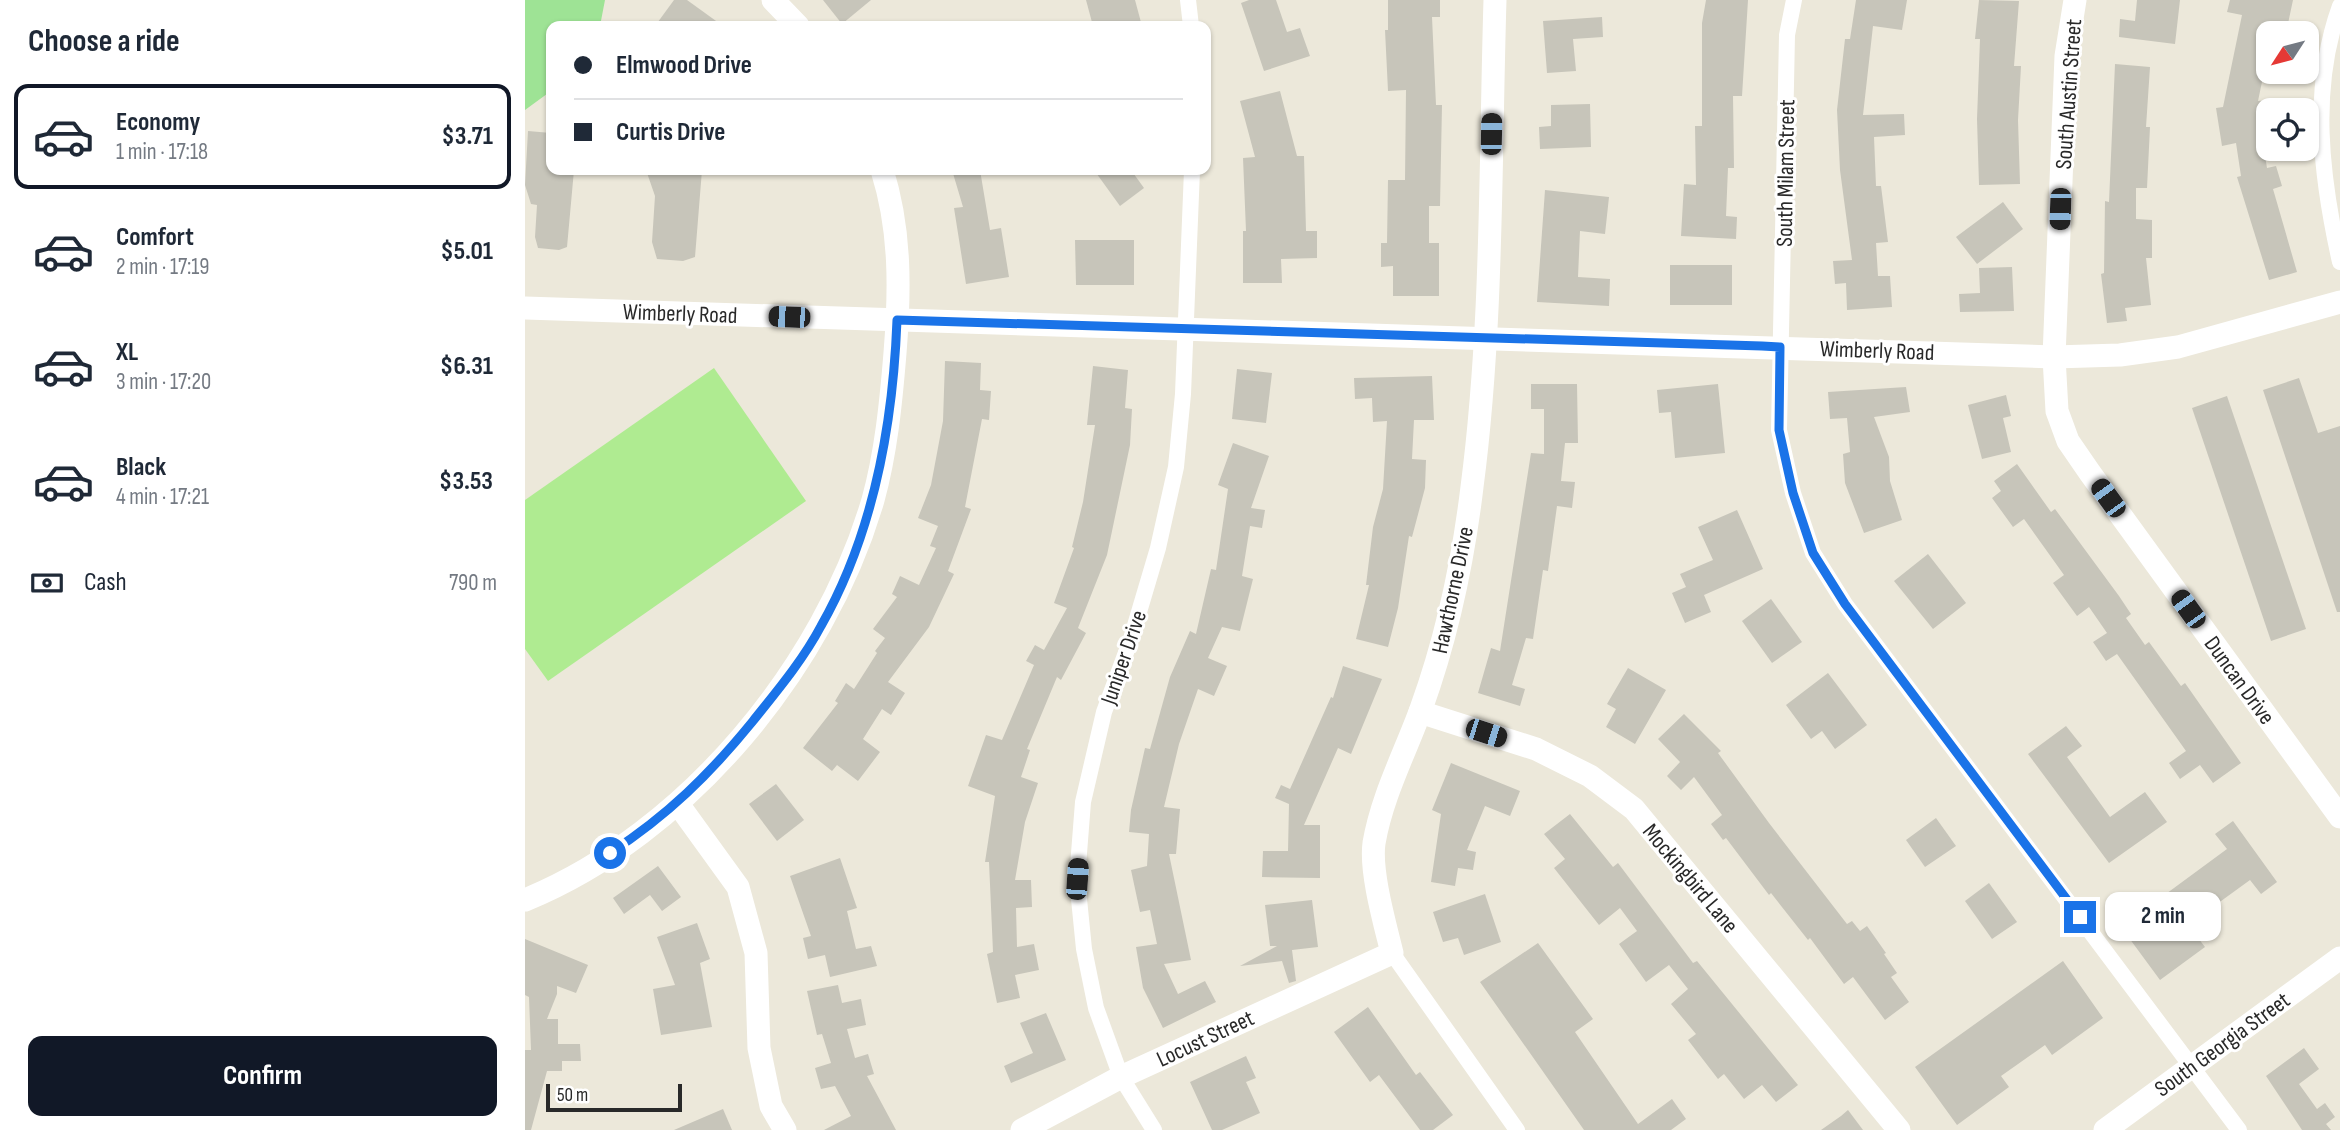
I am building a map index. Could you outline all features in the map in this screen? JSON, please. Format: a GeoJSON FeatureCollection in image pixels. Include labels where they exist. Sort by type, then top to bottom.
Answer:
{"type":"FeatureCollection","features":[{"type":"Feature","properties":{"kind":"main road"},"geometry":{"type":"LineString","coordinates":[[773,0],[793,21]]}},
{"type":"Feature","properties":{"kind":"main road","name":"Hawthorne Drive"},"geometry":{"type":"LineString","coordinates":[[1392,953],[1381,909],[1374,845],[1397,765],[1420,712],[1443,647],[1473,486],[1485,339],[1495,0]]}},
{"type":"Feature","properties":{"kind":"main road","name":"South Austin Street"},"geometry":{"type":"LineString","coordinates":[[2054,356],[2066,56],[2075,0]]}},
{"type":"Feature","properties":{"kind":"main road"},"geometry":{"type":"LineString","coordinates":[[525,900],[593,864],[678,804],[713,769],[785,681],[822,626],[872,501],[884,452],[897,320],[896,228],[883,175]]}},
{"type":"Feature","properties":{"kind":"main road","name":"Wimberly Road"},"geometry":{"type":"LineString","coordinates":[[525,308],[2054,356],[2120,355],[2178,347],[2340,302]]}},
{"type":"Feature","properties":{"kind":"main road","name":"Duncan Drive"},"geometry":{"type":"LineString","coordinates":[[2054,356],[2057,411],[2068,441],[2340,817]]}},
{"type":"Feature","properties":{"kind":"main road","name":"Mockingbird Lane"},"geometry":{"type":"LineString","coordinates":[[1420,712],[1536,749],[1590,776],[1634,809],[1899,1130]]}},
{"type":"Feature","properties":{"kind":"main road"},"geometry":{"type":"LineString","coordinates":[[678,804],[738,887],[756,953],[759,1048],[771,1106],[785,1130]]}},
{"type":"Feature","properties":{"kind":"main road","name":"Locust Street"},"geometry":{"type":"LineString","coordinates":[[1022,1130],[1121,1077],[1392,953]]}},
{"type":"Feature","properties":{"kind":"main road","name":"South Georgia Street"},"geometry":{"type":"LineString","coordinates":[[2105,1130],[2340,958]]}},
{"type":"Feature","properties":{"kind":"street"},"geometry":{"type":"LineString","coordinates":[[1188,0],[1190,21]]}},
{"type":"Feature","properties":{"kind":"street","name":"South Milam Street"},"geometry":{"type":"LineString","coordinates":[[1794,0],[1787,35],[1779,430],[1793,493],[1813,553],[1845,604],[2239,1130]]}},
{"type":"Feature","properties":{"kind":"street"},"geometry":{"type":"LineString","coordinates":[[2340,6],[2322,77],[2321,139],[2328,210],[2340,261]]}},
{"type":"Feature","properties":{"kind":"street","name":"Juniper Drive"},"geometry":{"type":"LineString","coordinates":[[1154,1130],[1121,1077],[1096,1008],[1084,949],[1077,879],[1083,802],[1104,712],[1131,639],[1158,548],[1176,467],[1186,330],[1192,175]]}},
{"type":"Feature","properties":{"kind":"street","name":"Hawthorne Drive"},"geometry":{"type":"LineString","coordinates":[[1392,953],[1463,1058],[1517,1130]]}},
{"type":"Feature","properties":{"kind":"green space"},"geometry":{"type":"Polygon","coordinates":[[[525,0],[605,0],[601,21],[546,21],[546,95],[525,110],[525,0]]]}},
{"type":"Feature","properties":{"kind":"green space"},"geometry":{"type":"Polygon","coordinates":[[[714,368],[806,501],[548,681],[525,649],[525,500],[714,368]]]}},
{"type":"Feature","properties":{"kind":"building"},"geometry":{"type":"Polygon","coordinates":[[[674,0],[687,0],[716,21],[659,21],[674,0]]]}},
{"type":"Feature","properties":{"kind":"building"},"geometry":{"type":"Polygon","coordinates":[[[823,0],[871,0],[846,21],[840,21],[823,0]]]}},
{"type":"Feature","properties":{"kind":"building"},"geometry":{"type":"Polygon","coordinates":[[[1086,0],[1135,0],[1141,21],[1092,21],[1086,0]]]}},
{"type":"Feature","properties":{"kind":"building"},"geometry":{"type":"Polygon","coordinates":[[[1249,0],[1276,0],[1287,32],[1300,28],[1310,56],[1264,71],[1241,3],[1249,0]]]}},
{"type":"Feature","properties":{"kind":"building"},"geometry":{"type":"Polygon","coordinates":[[[1388,0],[1440,0],[1440,17],[1432,17],[1436,105],[1442,105],[1440,206],[1429,206],[1429,243],[1439,243],[1439,296],[1393,296],[1393,266],[1381,267],[1381,243],[1387,243],[1388,180],[1405,180],[1406,90],[1388,91],[1385,30],[1388,30],[1388,0]]]}},
{"type":"Feature","properties":{"kind":"building"},"geometry":{"type":"Polygon","coordinates":[[[1706,0],[1748,0],[1742,96],[1733,96],[1734,168],[1728,168],[1726,216],[1737,217],[1736,239],[1681,236],[1684,184],[1696,185],[1695,126],[1702,126],[1702,23],[1706,0]]]}},
{"type":"Feature","properties":{"kind":"building"},"geometry":{"type":"Polygon","coordinates":[[[1856,0],[1907,0],[1902,30],[1873,26],[1863,115],[1904,114],[1905,135],[1874,137],[1876,186],[1881,186],[1888,242],[1876,243],[1878,276],[1890,276],[1892,307],[1847,310],[1846,283],[1835,284],[1833,261],[1852,260],[1840,170],[1837,110],[1845,39],[1850,39],[1856,0]]]}},
{"type":"Feature","properties":{"kind":"building"},"geometry":{"type":"Polygon","coordinates":[[[1979,0],[2019,1],[2014,66],[2021,66],[2018,120],[2020,184],[1979,185],[1977,119],[1980,39],[1975,39],[1979,0]]]}},
{"type":"Feature","properties":{"kind":"building"},"geometry":{"type":"Polygon","coordinates":[[[2137,0],[2180,0],[2175,44],[2119,37],[2120,19],[2135,21],[2137,0]]]}},
{"type":"Feature","properties":{"kind":"building"},"geometry":{"type":"Polygon","coordinates":[[[2230,0],[2293,0],[2289,21],[2256,21],[2256,84],[2262,84],[2259,98],[2256,98],[2256,161],[2266,161],[2267,168],[2276,166],[2282,186],[2273,189],[2297,272],[2269,280],[2237,177],[2241,176],[2236,143],[2222,146],[2216,108],[2223,107],[2242,15],[2227,12],[2230,0]]]}},
{"type":"Feature","properties":{"kind":"building"},"geometry":{"type":"Polygon","coordinates":[[[1602,17],[1603,37],[1573,39],[1576,71],[1547,73],[1543,21],[1602,17]]]}},
{"type":"Feature","properties":{"kind":"building"},"geometry":{"type":"Polygon","coordinates":[[[2115,64],[2150,67],[2146,127],[2150,127],[2147,188],[2136,188],[2136,219],[2152,220],[2152,258],[2146,258],[2151,305],[2125,308],[2127,321],[2107,323],[2101,274],[2104,273],[2105,201],[2109,202],[2115,64]]]}},
{"type":"Feature","properties":{"kind":"building"},"geometry":{"type":"Polygon","coordinates":[[[1280,91],[1297,156],[1304,156],[1306,231],[1317,231],[1317,258],[1281,259],[1282,283],[1243,283],[1243,231],[1246,231],[1243,158],[1255,157],[1240,101],[1280,91]]]}},
{"type":"Feature","properties":{"kind":"building"},"geometry":{"type":"Polygon","coordinates":[[[1590,104],[1591,147],[1540,149],[1539,127],[1551,126],[1551,105],[1590,104]]]}},
{"type":"Feature","properties":{"kind":"building"},"geometry":{"type":"Polygon","coordinates":[[[528,131],[546,133],[546,175],[574,175],[567,247],[559,250],[538,248],[535,237],[537,205],[531,204],[525,185],[528,131]]]}},
{"type":"Feature","properties":{"kind":"building"},"geometry":{"type":"Polygon","coordinates":[[[648,175],[702,175],[695,257],[683,261],[657,259],[652,242],[655,196],[648,175]]]}},
{"type":"Feature","properties":{"kind":"building"},"geometry":{"type":"Polygon","coordinates":[[[953,175],[981,175],[990,230],[1001,228],[1009,277],[966,284],[954,208],[963,207],[953,175]]]}},
{"type":"Feature","properties":{"kind":"building"},"geometry":{"type":"Polygon","coordinates":[[[1098,175],[1135,175],[1144,188],[1120,206],[1098,175]]]}},
{"type":"Feature","properties":{"kind":"building"},"geometry":{"type":"Polygon","coordinates":[[[1545,190],[1609,197],[1605,234],[1580,231],[1578,277],[1610,279],[1609,306],[1537,302],[1545,190]]]}},
{"type":"Feature","properties":{"kind":"building"},"geometry":{"type":"Polygon","coordinates":[[[2003,202],[2023,229],[1977,264],[1956,237],[2003,202]]]}},
{"type":"Feature","properties":{"kind":"building"},"geometry":{"type":"Polygon","coordinates":[[[1075,240],[1134,240],[1134,285],[1076,285],[1075,240]]]}},
{"type":"Feature","properties":{"kind":"building"},"geometry":{"type":"Polygon","coordinates":[[[1670,265],[1732,265],[1732,305],[1670,305],[1670,265]]]}},
{"type":"Feature","properties":{"kind":"building"},"geometry":{"type":"Polygon","coordinates":[[[2012,267],[2014,311],[1960,312],[1959,294],[1980,293],[1979,268],[2012,267]]]}},
{"type":"Feature","properties":{"kind":"building"},"geometry":{"type":"Polygon","coordinates":[[[945,361],[981,363],[980,390],[991,391],[989,420],[982,419],[965,507],[971,509],[948,571],[954,574],[929,627],[888,682],[905,693],[891,715],[882,709],[863,739],[880,752],[858,781],[837,765],[832,771],[803,748],[838,703],[835,701],[846,683],[854,689],[877,653],[875,651],[885,638],[873,629],[897,597],[892,594],[900,576],[919,585],[936,548],[930,546],[938,526],[918,518],[931,485],[943,421],[945,361]]]}},
{"type":"Feature","properties":{"kind":"building"},"geometry":{"type":"Polygon","coordinates":[[[1093,366],[1128,370],[1125,408],[1132,409],[1130,445],[1107,555],[1078,628],[1086,633],[1061,680],[1057,677],[1027,749],[1030,750],[1021,777],[1038,783],[1025,822],[1015,880],[1031,880],[1032,907],[1016,908],[1017,947],[1034,944],[1039,970],[1015,975],[1020,998],[997,1003],[987,954],[993,952],[989,862],[985,862],[995,796],[968,786],[986,735],[1002,740],[1034,665],[1026,661],[1035,645],[1044,650],[1067,608],[1054,603],[1074,548],[1072,547],[1083,502],[1095,425],[1087,425],[1093,366]]]}},
{"type":"Feature","properties":{"kind":"building"},"geometry":{"type":"Polygon","coordinates":[[[1237,369],[1272,373],[1266,423],[1232,419],[1237,369]]]}},
{"type":"Feature","properties":{"kind":"building"},"geometry":{"type":"Polygon","coordinates":[[[1432,376],[1434,420],[1414,420],[1412,459],[1426,460],[1425,488],[1412,537],[1409,536],[1398,608],[1388,647],[1356,639],[1369,585],[1366,585],[1373,527],[1383,489],[1387,421],[1373,422],[1372,398],[1355,399],[1354,378],[1432,376]]]}},
{"type":"Feature","properties":{"kind":"building"},"geometry":{"type":"Polygon","coordinates":[[[2299,378],[2318,433],[2340,426],[2340,612],[2337,612],[2263,390],[2299,378]]]}},
{"type":"Feature","properties":{"kind":"building"},"geometry":{"type":"Polygon","coordinates":[[[1531,384],[1577,384],[1578,443],[1565,443],[1561,481],[1575,482],[1572,508],[1557,506],[1548,571],[1543,570],[1533,639],[1526,638],[1512,685],[1525,689],[1520,706],[1478,693],[1491,648],[1500,651],[1531,453],[1544,454],[1544,409],[1531,409],[1531,384]]]}},
{"type":"Feature","properties":{"kind":"building"},"geometry":{"type":"Polygon","coordinates":[[[1718,384],[1725,453],[1675,458],[1671,412],[1659,413],[1657,390],[1718,384]]]}},
{"type":"Feature","properties":{"kind":"building"},"geometry":{"type":"Polygon","coordinates":[[[1906,387],[1910,412],[1874,417],[1889,457],[1890,481],[1902,520],[1864,533],[1845,483],[1843,454],[1850,452],[1847,418],[1830,419],[1828,392],[1906,387]]]}},
{"type":"Feature","properties":{"kind":"building"},"geometry":{"type":"Polygon","coordinates":[[[2006,395],[2011,416],[2003,418],[2011,452],[1982,459],[1968,405],[2006,395]]]}},
{"type":"Feature","properties":{"kind":"building"},"geometry":{"type":"Polygon","coordinates":[[[2227,396],[2306,629],[2271,641],[2192,408],[2227,396]]]}},
{"type":"Feature","properties":{"kind":"building"},"geometry":{"type":"Polygon","coordinates":[[[1233,443],[1269,456],[1251,508],[1265,510],[1262,528],[1250,526],[1242,576],[1253,579],[1240,631],[1222,627],[1208,658],[1227,666],[1214,696],[1198,689],[1179,744],[1164,807],[1180,809],[1176,854],[1169,854],[1191,960],[1164,964],[1178,994],[1205,981],[1216,1002],[1163,1028],[1143,988],[1136,947],[1157,944],[1150,910],[1140,912],[1131,870],[1147,866],[1149,834],[1129,832],[1131,810],[1145,748],[1150,749],[1170,677],[1190,631],[1196,634],[1211,569],[1216,570],[1228,489],[1218,485],[1233,443]]]}},
{"type":"Feature","properties":{"kind":"building"},"geometry":{"type":"Polygon","coordinates":[[[2017,464],[2051,512],[2055,509],[2119,596],[2131,614],[2126,618],[2145,645],[2149,642],[2181,686],[2185,683],[2241,763],[2213,783],[2200,765],[2180,779],[2169,763],[2186,751],[2117,654],[2106,661],[2093,642],[2107,633],[2089,607],[2077,616],[2053,583],[2064,575],[2024,519],[2013,527],[1992,498],[2001,491],[1994,481],[2017,464]]]}},
{"type":"Feature","properties":{"kind":"building"},"geometry":{"type":"Polygon","coordinates":[[[1737,510],[1763,569],[1704,595],[1711,612],[1685,623],[1672,593],[1686,587],[1680,574],[1713,560],[1698,527],[1737,510]]]}},
{"type":"Feature","properties":{"kind":"building"},"geometry":{"type":"Polygon","coordinates":[[[1928,554],[1966,603],[1933,629],[1894,581],[1928,554]]]}},
{"type":"Feature","properties":{"kind":"building"},"geometry":{"type":"Polygon","coordinates":[[[1771,599],[1802,642],[1772,663],[1742,621],[1771,599]]]}},
{"type":"Feature","properties":{"kind":"building"},"geometry":{"type":"Polygon","coordinates":[[[1343,666],[1382,679],[1351,754],[1338,748],[1304,825],[1320,825],[1320,878],[1262,877],[1263,851],[1288,851],[1289,804],[1275,798],[1281,785],[1290,789],[1331,697],[1333,698],[1343,666]]]}},
{"type":"Feature","properties":{"kind":"building"},"geometry":{"type":"Polygon","coordinates":[[[1628,668],[1666,690],[1635,744],[1606,727],[1616,709],[1607,704],[1628,668]]]}},
{"type":"Feature","properties":{"kind":"building"},"geometry":{"type":"Polygon","coordinates":[[[1828,673],[1867,725],[1835,749],[1822,731],[1811,739],[1786,705],[1828,673]]]}},
{"type":"Feature","properties":{"kind":"building"},"geometry":{"type":"Polygon","coordinates":[[[1684,714],[1721,751],[1718,753],[1847,924],[1852,921],[1860,931],[1867,926],[1886,953],[1884,954],[1897,973],[1891,977],[1909,1002],[1885,1020],[1853,977],[1844,984],[1810,938],[1808,940],[1771,893],[1769,895],[1726,838],[1723,840],[1711,824],[1722,815],[1694,777],[1681,790],[1667,776],[1680,762],[1658,739],[1684,714]]]}},
{"type":"Feature","properties":{"kind":"building"},"geometry":{"type":"Polygon","coordinates":[[[2066,726],[2082,746],[2067,757],[2110,817],[2145,792],[2167,822],[2109,863],[2028,754],[2066,726]]]}},
{"type":"Feature","properties":{"kind":"building"},"geometry":{"type":"Polygon","coordinates":[[[1451,763],[1520,791],[1510,816],[1485,806],[1467,850],[1476,852],[1473,870],[1458,868],[1455,886],[1431,882],[1441,814],[1432,810],[1451,763]]]}},
{"type":"Feature","properties":{"kind":"building"},"geometry":{"type":"Polygon","coordinates":[[[776,784],[804,820],[777,841],[749,804],[776,784]]]}},
{"type":"Feature","properties":{"kind":"building"},"geometry":{"type":"Polygon","coordinates":[[[1570,814],[1613,867],[1618,863],[1693,963],[1697,961],[1798,1085],[1776,1102],[1762,1085],[1744,1099],[1724,1074],[1718,1079],[1688,1040],[1696,1034],[1671,1004],[1688,989],[1669,965],[1646,982],[1619,944],[1637,931],[1620,908],[1599,925],[1554,868],[1565,859],[1544,834],[1570,814]]]}},
{"type":"Feature","properties":{"kind":"building"},"geometry":{"type":"Polygon","coordinates":[[[1936,818],[1956,846],[1925,867],[1906,840],[1936,818]]]}},
{"type":"Feature","properties":{"kind":"building"},"geometry":{"type":"Polygon","coordinates":[[[2233,821],[2277,882],[2261,894],[2250,880],[2188,925],[2205,947],[2160,980],[2121,927],[2227,849],[2215,834],[2233,821]]]}},
{"type":"Feature","properties":{"kind":"building"},"geometry":{"type":"Polygon","coordinates":[[[840,858],[857,908],[847,911],[856,949],[871,946],[877,966],[830,977],[825,955],[808,959],[803,938],[811,936],[790,876],[840,858]]]}},
{"type":"Feature","properties":{"kind":"building"},"geometry":{"type":"Polygon","coordinates":[[[658,866],[681,897],[662,911],[650,895],[624,914],[613,898],[658,866]]]}},
{"type":"Feature","properties":{"kind":"building"},"geometry":{"type":"Polygon","coordinates":[[[1989,883],[2017,922],[1992,939],[1965,901],[1989,883]]]}},
{"type":"Feature","properties":{"kind":"building"},"geometry":{"type":"Polygon","coordinates":[[[1485,894],[1501,942],[1464,955],[1458,938],[1443,942],[1433,912],[1485,894]]]}},
{"type":"Feature","properties":{"kind":"building"},"geometry":{"type":"Polygon","coordinates":[[[1312,900],[1318,947],[1292,950],[1296,981],[1289,983],[1282,961],[1240,966],[1277,946],[1270,946],[1265,905],[1312,900]]]}},
{"type":"Feature","properties":{"kind":"building"},"geometry":{"type":"Polygon","coordinates":[[[697,923],[710,959],[700,963],[712,1027],[661,1035],[653,989],[675,985],[657,937],[697,923]]]}},
{"type":"Feature","properties":{"kind":"building"},"geometry":{"type":"Polygon","coordinates":[[[525,939],[588,965],[576,993],[557,986],[557,994],[547,1019],[558,1019],[558,1044],[580,1044],[581,1061],[562,1061],[562,1071],[547,1071],[531,1130],[525,1130],[525,1050],[531,1050],[529,997],[525,995],[525,939]]]}},
{"type":"Feature","properties":{"kind":"building"},"geometry":{"type":"Polygon","coordinates":[[[1538,943],[1593,1019],[1575,1032],[1638,1124],[1672,1099],[1686,1119],[1671,1130],[1584,1130],[1480,982],[1538,943]]]}},
{"type":"Feature","properties":{"kind":"building"},"geometry":{"type":"Polygon","coordinates":[[[2063,961],[2103,1018],[2052,1055],[2045,1045],[2001,1076],[2009,1087],[1957,1125],[1915,1067],[2063,961]]]}},
{"type":"Feature","properties":{"kind":"building"},"geometry":{"type":"Polygon","coordinates":[[[838,985],[842,1003],[861,999],[866,1025],[847,1029],[855,1058],[868,1054],[874,1074],[867,1076],[896,1130],[824,1130],[851,1116],[835,1086],[821,1089],[815,1068],[831,1063],[822,1034],[817,1035],[807,991],[838,985]]]}},
{"type":"Feature","properties":{"kind":"building"},"geometry":{"type":"Polygon","coordinates":[[[1368,1007],[1416,1075],[1420,1072],[1453,1115],[1433,1130],[1420,1130],[1379,1075],[1370,1082],[1334,1032],[1368,1007]]]}},
{"type":"Feature","properties":{"kind":"building"},"geometry":{"type":"Polygon","coordinates":[[[1046,1013],[1066,1060],[1011,1083],[1004,1066],[1033,1053],[1020,1023],[1046,1013]]]}},
{"type":"Feature","properties":{"kind":"building"},"geometry":{"type":"Polygon","coordinates":[[[2304,1048],[2319,1069],[2299,1084],[2317,1109],[2325,1103],[2335,1117],[2326,1124],[2331,1130],[2302,1130],[2266,1076],[2304,1048]]]}},
{"type":"Feature","properties":{"kind":"building"},"geometry":{"type":"Polygon","coordinates":[[[1246,1056],[1256,1078],[1246,1082],[1260,1113],[1222,1130],[1212,1130],[1190,1082],[1246,1056]]]}},
{"type":"Feature","properties":{"kind":"building"},"geometry":{"type":"Polygon","coordinates":[[[723,1109],[732,1130],[674,1130],[723,1109]]]}},
{"type":"Feature","properties":{"kind":"building"},"geometry":{"type":"Polygon","coordinates":[[[1848,1110],[1863,1130],[1821,1130],[1841,1116],[1848,1110]]]}},
{"type":"Feature","properties":{"kind":"route"},"geometry":{"type":"LineString","coordinates":[[610,853],[678,804],[713,769],[785,681],[822,626],[849,566],[872,501],[884,452],[893,386],[897,320],[1762,346],[1780,347],[1779,430],[1793,493],[1813,553],[1845,604],[2080,917]]}}]}
